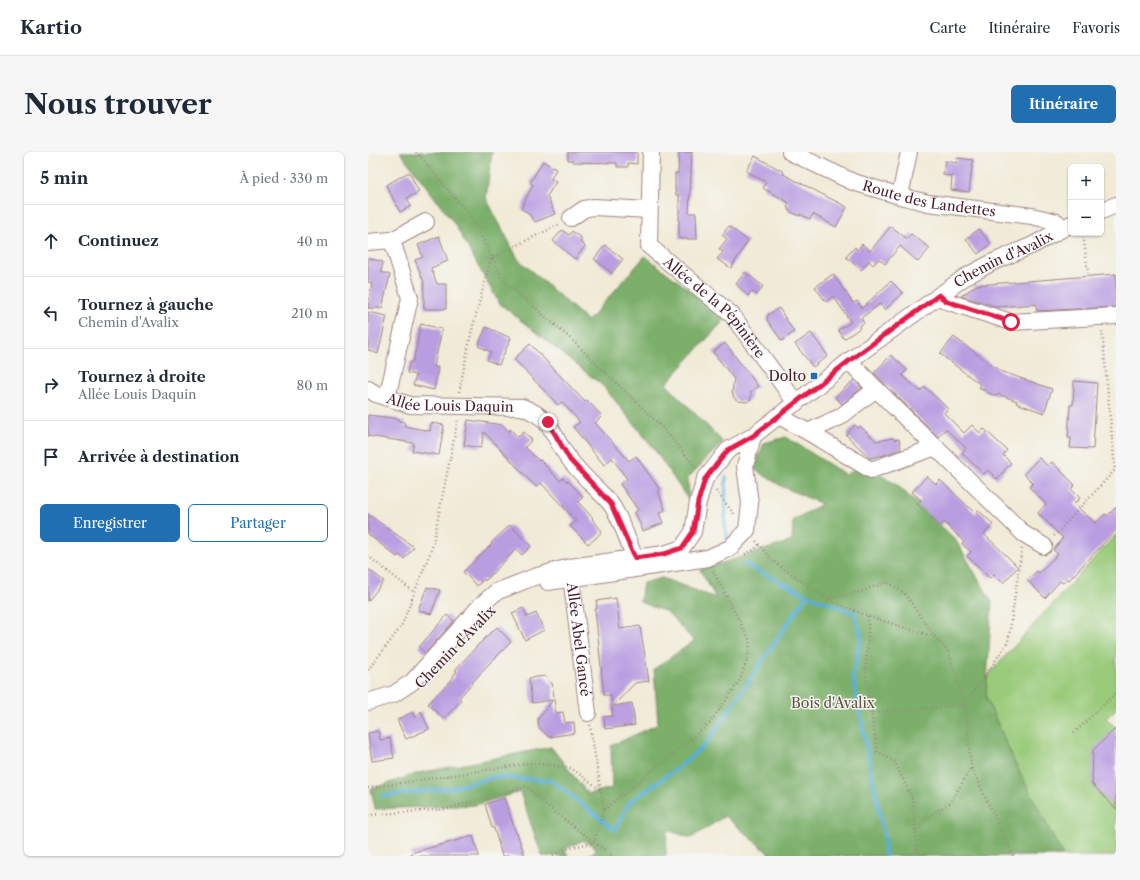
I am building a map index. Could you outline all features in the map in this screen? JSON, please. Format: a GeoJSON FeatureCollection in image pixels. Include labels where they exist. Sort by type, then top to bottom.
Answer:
{"type":"FeatureCollection","features":[{"type":"Feature","properties":{"kind":"street","name":"Allée de la Pépinière"},"geometry":{"type":"LineString","coordinates":[[651,152],[649,246],[732,315],[796,403]]}},
{"type":"Feature","properties":{"kind":"street","name":"Route des Landettes"},"geometry":{"type":"LineString","coordinates":[[790,152],[853,182],[900,196],[928,202],[1032,216],[1057,222],[1066,226]]}},
{"type":"Feature","properties":{"kind":"street"},"geometry":{"type":"LineString","coordinates":[[900,196],[909,152]]}},
{"type":"Feature","properties":{"kind":"street"},"geometry":{"type":"LineString","coordinates":[[1104,210],[1116,205]]}},
{"type":"Feature","properties":{"kind":"street"},"geometry":{"type":"LineString","coordinates":[[571,218],[584,209],[593,207],[649,210]]}},
{"type":"Feature","properties":{"kind":"street"},"geometry":{"type":"LineString","coordinates":[[368,242],[392,240],[426,222]]}},
{"type":"Feature","properties":{"kind":"street","name":"Chemin d'Avalix"},"geometry":{"type":"LineString","coordinates":[[637,563],[682,548],[693,532],[698,502],[705,479],[728,450],[753,436],[849,361],[965,277],[993,262],[1033,245],[1066,226]]}},
{"type":"Feature","properties":{"kind":"street"},"geometry":{"type":"LineString","coordinates":[[387,398],[410,298],[392,240]]}},
{"type":"Feature","properties":{"kind":"street"},"geometry":{"type":"LineString","coordinates":[[939,295],[946,301],[1011,322],[1108,316]]}},
{"type":"Feature","properties":{"kind":"street"},"geometry":{"type":"LineString","coordinates":[[849,361],[1024,534],[1044,546]]}},
{"type":"Feature","properties":{"kind":"street","name":"Allée Louis Daquin"},"geometry":{"type":"LineString","coordinates":[[368,389],[376,394],[410,405],[522,407],[533,411],[548,422],[570,460],[611,504],[637,563]]}},
{"type":"Feature","properties":{"kind":"street"},"geometry":{"type":"LineString","coordinates":[[808,432],[840,417],[876,389]]}},
{"type":"Feature","properties":{"kind":"street"},"geometry":{"type":"LineString","coordinates":[[779,416],[872,470],[936,446]]}},
{"type":"Feature","properties":{"kind":"street","name":"Chemin d'Avalix"},"geometry":{"type":"LineString","coordinates":[[368,702],[394,694],[412,682],[481,605],[496,592],[527,579],[637,563],[708,558],[730,548],[747,530],[750,503],[745,466],[753,436]]}},
{"type":"Feature","properties":{"kind":"street","name":"Chemin d'Avalix"},"geometry":{"type":"LineString","coordinates":[[368,711],[397,702],[408,695],[425,679],[485,613],[499,601],[512,594],[571,572]]}},
{"type":"Feature","properties":{"kind":"street","name":"Allée Abel Gancé"},"geometry":{"type":"LineString","coordinates":[[571,572],[588,713]]}},
{"type":"Feature","properties":{"kind":"path"},"geometry":{"type":"LineString","coordinates":[[416,152],[472,218],[504,281],[572,340],[662,427],[733,512]]}},
{"type":"Feature","properties":{"kind":"path"},"geometry":{"type":"LineString","coordinates":[[368,670],[401,627],[432,548],[458,419],[457,405],[471,334],[491,258],[571,218]]}},
{"type":"Feature","properties":{"kind":"path"},"geometry":{"type":"LineString","coordinates":[[1082,236],[1088,273]]}},
{"type":"Feature","properties":{"kind":"path"},"geometry":{"type":"LineString","coordinates":[[1044,546],[1115,470],[1108,316]]}},
{"type":"Feature","properties":{"kind":"path"},"geometry":{"type":"LineString","coordinates":[[965,705],[1008,642],[1024,534]]}},
{"type":"Feature","properties":{"kind":"path"},"geometry":{"type":"LineString","coordinates":[[740,556],[754,550],[759,545],[773,561],[827,599],[868,616],[934,637]]}},
{"type":"Feature","properties":{"kind":"path"},"geometry":{"type":"LineString","coordinates":[[368,556],[414,592]]}},
{"type":"Feature","properties":{"kind":"path"},"geometry":{"type":"LineString","coordinates":[[604,810],[710,723],[740,680],[748,657],[750,641],[712,569]]}},
{"type":"Feature","properties":{"kind":"path"},"geometry":{"type":"LineString","coordinates":[[827,599],[860,592],[887,582],[904,593],[934,637],[949,653],[965,705],[971,767],[1012,856]]}},
{"type":"Feature","properties":{"kind":"path"},"geometry":{"type":"LineString","coordinates":[[868,616],[868,642],[865,669],[877,751],[895,762],[913,801],[917,851]]}},
{"type":"Feature","properties":{"kind":"path"},"geometry":{"type":"LineString","coordinates":[[1074,733],[1116,693]]}},
{"type":"Feature","properties":{"kind":"path"},"geometry":{"type":"LineString","coordinates":[[871,713],[965,705]]}},
{"type":"Feature","properties":{"kind":"path"},"geometry":{"type":"LineString","coordinates":[[588,713],[604,810],[594,842]]}},
{"type":"Feature","properties":{"kind":"path"},"geometry":{"type":"LineString","coordinates":[[368,788],[532,763],[571,768],[601,790]]}},
{"type":"Feature","properties":{"kind":"path"},"geometry":{"type":"LineString","coordinates":[[916,832],[926,818],[950,803],[971,767]]}},
{"type":"Feature","properties":{"kind":"path"},"geometry":{"type":"LineString","coordinates":[[368,815],[446,809],[526,786],[554,812],[613,856]]}},
{"type":"Feature","properties":{"kind":"path"},"geometry":{"type":"LineString","coordinates":[[551,856],[565,849],[594,842]]}},
{"type":"Feature","properties":{"kind":"path"},"geometry":{"type":"LineString","coordinates":[[909,856],[917,851]]}},
{"type":"Feature","properties":{"kind":"path"},"geometry":{"type":"LineString","coordinates":[[917,851],[924,856]]}},
{"type":"Feature","properties":{"kind":"green space"},"geometry":{"type":"Polygon","coordinates":[[[400,152],[492,152],[486,198],[518,259],[588,321],[645,256],[726,318],[666,384],[723,442],[688,478],[689,501],[652,446],[603,386],[499,303],[454,223],[400,152]]]}},
{"type":"Feature","properties":{"kind":"green space","name":"Bois d'Avalix"},"geometry":{"type":"Polygon","coordinates":[[[786,437],[846,475],[861,464],[896,484],[955,539],[992,602],[986,697],[1015,763],[1063,856],[772,856],[725,816],[691,838],[667,830],[666,856],[587,856],[598,849],[583,840],[565,849],[568,856],[542,856],[520,792],[475,805],[375,809],[371,789],[419,773],[551,747],[588,794],[612,788],[611,746],[658,724],[654,669],[694,641],[667,612],[640,602],[643,583],[662,578],[716,598],[700,570],[792,541],[793,520],[822,504],[781,486],[754,469],[764,443],[786,437]]]}},
{"type":"Feature","properties":{"kind":"green space"},"geometry":{"type":"Polygon","coordinates":[[[1116,534],[1116,709],[1106,718],[1116,728],[1092,784],[1116,809],[1116,856],[1055,856],[977,696],[991,672],[1116,534]]]}},
{"type":"Feature","properties":{"kind":"building"},"geometry":{"type":"Polygon","coordinates":[[[568,152],[637,152],[637,164],[628,163],[628,167],[617,167],[617,163],[573,162],[573,160],[568,160],[568,152]]]}},
{"type":"Feature","properties":{"kind":"building"},"geometry":{"type":"Polygon","coordinates":[[[679,152],[692,152],[689,213],[696,213],[697,239],[679,239],[679,195],[676,195],[675,173],[678,173],[679,152]]]}},
{"type":"Feature","properties":{"kind":"building"},"geometry":{"type":"Polygon","coordinates":[[[755,156],[784,172],[783,174],[847,207],[836,227],[813,214],[810,219],[789,211],[787,206],[789,203],[763,188],[766,182],[746,171],[755,156]]]}},
{"type":"Feature","properties":{"kind":"building"},"geometry":{"type":"Polygon","coordinates":[[[957,158],[973,160],[969,192],[951,190],[952,176],[943,175],[945,161],[956,163],[957,158]]]}},
{"type":"Feature","properties":{"kind":"building"},"geometry":{"type":"Polygon","coordinates":[[[543,161],[556,169],[551,179],[556,182],[547,196],[555,214],[535,222],[527,212],[521,209],[533,185],[530,183],[543,161]]]}},
{"type":"Feature","properties":{"kind":"building"},"geometry":{"type":"Polygon","coordinates":[[[409,172],[419,192],[407,198],[411,206],[400,212],[386,185],[409,172]]]}},
{"type":"Feature","properties":{"kind":"building"},"geometry":{"type":"Polygon","coordinates":[[[729,226],[748,241],[731,268],[717,259],[723,252],[719,249],[727,239],[722,235],[729,226]]]}},
{"type":"Feature","properties":{"kind":"building"},"geometry":{"type":"Polygon","coordinates":[[[891,226],[907,239],[911,234],[930,248],[918,262],[900,246],[885,264],[879,259],[873,265],[869,261],[861,270],[846,257],[855,247],[857,250],[862,244],[870,251],[891,226]]]}},
{"type":"Feature","properties":{"kind":"building"},"geometry":{"type":"Polygon","coordinates":[[[979,229],[991,244],[978,254],[966,239],[979,229]]]}},
{"type":"Feature","properties":{"kind":"building"},"geometry":{"type":"Polygon","coordinates":[[[562,230],[569,235],[572,231],[582,239],[580,242],[585,246],[575,259],[553,241],[562,230]]]}},
{"type":"Feature","properties":{"kind":"building"},"geometry":{"type":"Polygon","coordinates":[[[439,236],[448,261],[431,268],[437,284],[446,284],[446,309],[424,309],[424,282],[415,260],[423,257],[418,245],[439,236]]]}},
{"type":"Feature","properties":{"kind":"building"},"geometry":{"type":"Polygon","coordinates":[[[605,245],[623,259],[612,273],[594,259],[605,245]]]}},
{"type":"Feature","properties":{"kind":"building"},"geometry":{"type":"Polygon","coordinates":[[[368,258],[383,262],[381,272],[390,275],[382,308],[368,308],[372,283],[368,282],[368,258]]]}},
{"type":"Feature","properties":{"kind":"building"},"geometry":{"type":"Polygon","coordinates":[[[745,272],[763,286],[757,295],[751,291],[748,296],[736,284],[745,272]]]}},
{"type":"Feature","properties":{"kind":"building"},"geometry":{"type":"Polygon","coordinates":[[[833,274],[853,303],[857,301],[862,308],[891,281],[903,293],[885,310],[880,304],[861,318],[864,323],[859,326],[860,328],[844,339],[838,330],[851,322],[833,296],[826,302],[815,287],[833,274]]]}},
{"type":"Feature","properties":{"kind":"building"},"geometry":{"type":"Polygon","coordinates":[[[1116,274],[1116,307],[1037,311],[1036,304],[998,307],[961,296],[977,285],[1116,274]]]}},
{"type":"Feature","properties":{"kind":"building"},"geometry":{"type":"Polygon","coordinates":[[[779,308],[794,332],[782,341],[767,320],[768,315],[779,308]]]}},
{"type":"Feature","properties":{"kind":"building"},"geometry":{"type":"Polygon","coordinates":[[[368,312],[387,316],[378,354],[368,350],[368,312]]]}},
{"type":"Feature","properties":{"kind":"building"},"geometry":{"type":"Polygon","coordinates":[[[421,324],[442,329],[434,367],[438,368],[434,390],[413,385],[416,375],[407,373],[410,362],[413,362],[421,324]]]}},
{"type":"Feature","properties":{"kind":"building"},"geometry":{"type":"Polygon","coordinates":[[[486,327],[511,338],[499,365],[487,360],[491,352],[478,346],[486,327]]]}},
{"type":"Feature","properties":{"kind":"building"},"geometry":{"type":"Polygon","coordinates":[[[811,333],[828,356],[813,367],[795,344],[811,333]]]}},
{"type":"Feature","properties":{"kind":"building"},"geometry":{"type":"Polygon","coordinates":[[[954,337],[1000,371],[1052,389],[1044,413],[1016,403],[1017,401],[998,394],[997,396],[988,393],[979,387],[981,385],[940,354],[954,337]]]}},
{"type":"Feature","properties":{"kind":"building"},"geometry":{"type":"Polygon","coordinates":[[[725,343],[758,386],[751,391],[751,399],[747,402],[738,401],[734,398],[732,392],[734,379],[713,352],[725,343]]]}},
{"type":"Feature","properties":{"kind":"building"},"geometry":{"type":"Polygon","coordinates":[[[530,344],[585,402],[587,400],[602,416],[595,423],[629,461],[636,456],[660,490],[658,491],[665,510],[659,513],[663,523],[643,531],[635,512],[638,510],[620,484],[627,479],[612,458],[604,465],[573,427],[580,422],[562,402],[558,405],[514,359],[530,344]]]}},
{"type":"Feature","properties":{"kind":"building"},"geometry":{"type":"Polygon","coordinates":[[[891,355],[907,370],[902,375],[920,391],[925,387],[948,409],[944,413],[964,433],[972,425],[980,433],[984,429],[1007,450],[1003,455],[1011,463],[997,479],[988,470],[984,474],[962,453],[966,448],[946,429],[938,437],[874,373],[891,355]]]}},
{"type":"Feature","properties":{"kind":"building"},"geometry":{"type":"Polygon","coordinates":[[[854,380],[862,388],[842,404],[835,397],[854,380]]]}},
{"type":"Feature","properties":{"kind":"building"},"geometry":{"type":"Polygon","coordinates":[[[1074,381],[1097,383],[1093,449],[1070,448],[1071,438],[1068,438],[1070,405],[1073,405],[1074,381]]]}},
{"type":"Feature","properties":{"kind":"building"},"geometry":{"type":"Polygon","coordinates":[[[368,415],[400,419],[399,421],[405,422],[404,426],[430,431],[431,423],[444,425],[439,455],[412,451],[414,443],[368,436],[368,415]]]}},
{"type":"Feature","properties":{"kind":"building"},"geometry":{"type":"Polygon","coordinates":[[[468,420],[503,425],[509,432],[510,429],[518,437],[524,432],[532,440],[525,447],[560,481],[563,478],[567,482],[568,481],[583,497],[578,502],[593,518],[592,519],[602,531],[595,539],[588,544],[570,526],[576,521],[541,483],[536,487],[484,432],[481,448],[464,445],[468,420]]]}},
{"type":"Feature","properties":{"kind":"building"},"geometry":{"type":"Polygon","coordinates":[[[855,425],[858,428],[860,426],[876,441],[894,438],[894,440],[899,439],[901,449],[870,458],[846,435],[855,425]]]}},
{"type":"Feature","properties":{"kind":"building"},"geometry":{"type":"Polygon","coordinates":[[[1039,458],[1048,466],[1052,462],[1075,485],[1071,489],[1080,498],[1074,504],[1095,523],[1105,514],[1107,516],[1116,507],[1116,530],[1069,580],[1067,578],[1063,583],[1060,581],[1045,598],[1027,580],[1037,571],[1039,573],[1058,554],[1053,550],[1063,538],[1038,513],[1046,504],[1029,487],[1033,483],[1024,474],[1039,458]]]}},
{"type":"Feature","properties":{"kind":"building"},"geometry":{"type":"Polygon","coordinates":[[[927,476],[936,484],[940,480],[976,514],[978,510],[993,524],[984,534],[1018,567],[1003,583],[994,574],[990,578],[967,556],[971,552],[962,544],[964,542],[944,522],[940,526],[917,504],[921,500],[912,492],[927,476]]]}},
{"type":"Feature","properties":{"kind":"building"},"geometry":{"type":"Polygon","coordinates":[[[368,514],[414,547],[404,559],[399,555],[397,557],[368,534],[368,514]]]}},
{"type":"Feature","properties":{"kind":"building"},"geometry":{"type":"Polygon","coordinates":[[[510,525],[531,546],[522,555],[516,549],[485,581],[484,579],[477,586],[463,572],[510,525]]]}},
{"type":"Feature","properties":{"kind":"building"},"geometry":{"type":"Polygon","coordinates":[[[368,569],[384,581],[368,601],[368,569]]]}},
{"type":"Feature","properties":{"kind":"building"},"geometry":{"type":"Polygon","coordinates":[[[427,587],[440,590],[431,614],[418,610],[427,587]]]}},
{"type":"Feature","properties":{"kind":"building"},"geometry":{"type":"Polygon","coordinates":[[[616,598],[620,629],[640,626],[649,681],[635,683],[613,706],[632,703],[635,725],[605,729],[604,717],[613,716],[611,695],[604,695],[595,609],[597,609],[596,601],[616,598]]]}},
{"type":"Feature","properties":{"kind":"building"},"geometry":{"type":"Polygon","coordinates":[[[523,608],[527,617],[536,613],[544,630],[525,640],[512,613],[523,608]]]}},
{"type":"Feature","properties":{"kind":"building"},"geometry":{"type":"Polygon","coordinates":[[[447,615],[454,621],[425,653],[419,647],[447,615]]]}},
{"type":"Feature","properties":{"kind":"building"},"geometry":{"type":"Polygon","coordinates":[[[497,627],[511,642],[485,668],[459,698],[461,700],[444,719],[428,704],[454,677],[453,676],[457,671],[455,670],[497,627]]]}},
{"type":"Feature","properties":{"kind":"building"},"geometry":{"type":"Polygon","coordinates":[[[545,676],[550,683],[552,683],[556,713],[563,712],[565,723],[574,722],[575,733],[549,737],[539,728],[538,719],[553,700],[532,703],[529,678],[545,676]]]}},
{"type":"Feature","properties":{"kind":"building"},"geometry":{"type":"Polygon","coordinates":[[[421,711],[429,729],[406,739],[397,720],[412,712],[415,718],[421,711]]]}},
{"type":"Feature","properties":{"kind":"building"},"geometry":{"type":"Polygon","coordinates":[[[1116,728],[1116,809],[1092,784],[1093,750],[1116,728]]]}},
{"type":"Feature","properties":{"kind":"building"},"geometry":{"type":"Polygon","coordinates":[[[378,731],[380,740],[390,738],[394,758],[372,761],[368,733],[378,731]]]}},
{"type":"Feature","properties":{"kind":"building"},"geometry":{"type":"Polygon","coordinates":[[[504,798],[525,856],[502,856],[485,804],[504,798]]]}},
{"type":"Feature","properties":{"kind":"building"},"geometry":{"type":"Polygon","coordinates":[[[473,836],[479,856],[411,856],[411,853],[473,836]]]}},
{"type":"Feature","properties":{"kind":"waterway"},"geometry":{"type":"LineString","coordinates":[[726,478],[725,529],[728,539]]}},
{"type":"Feature","properties":{"kind":"waterway"},"geometry":{"type":"LineString","coordinates":[[744,564],[807,595]]}},
{"type":"Feature","properties":{"kind":"waterway"},"geometry":{"type":"LineString","coordinates":[[382,796],[452,788],[496,777],[552,781],[615,830],[630,802],[678,768],[707,743],[807,595],[855,613],[861,636],[853,678],[884,836],[885,856]]}},
{"type":"Feature","properties":{"kind":"place","name":"Dolto"},"geometry":{"type":"Point","coordinates":[814,376]}},
{"type":"Feature","properties":{"kind":"route"},"geometry":{"type":"LineString","coordinates":[[548,422],[570,460],[611,504],[631,546],[635,558],[664,554],[682,548],[693,532],[698,502],[705,479],[728,450],[753,436],[849,361],[939,295],[946,301],[1011,322]]}}]}
